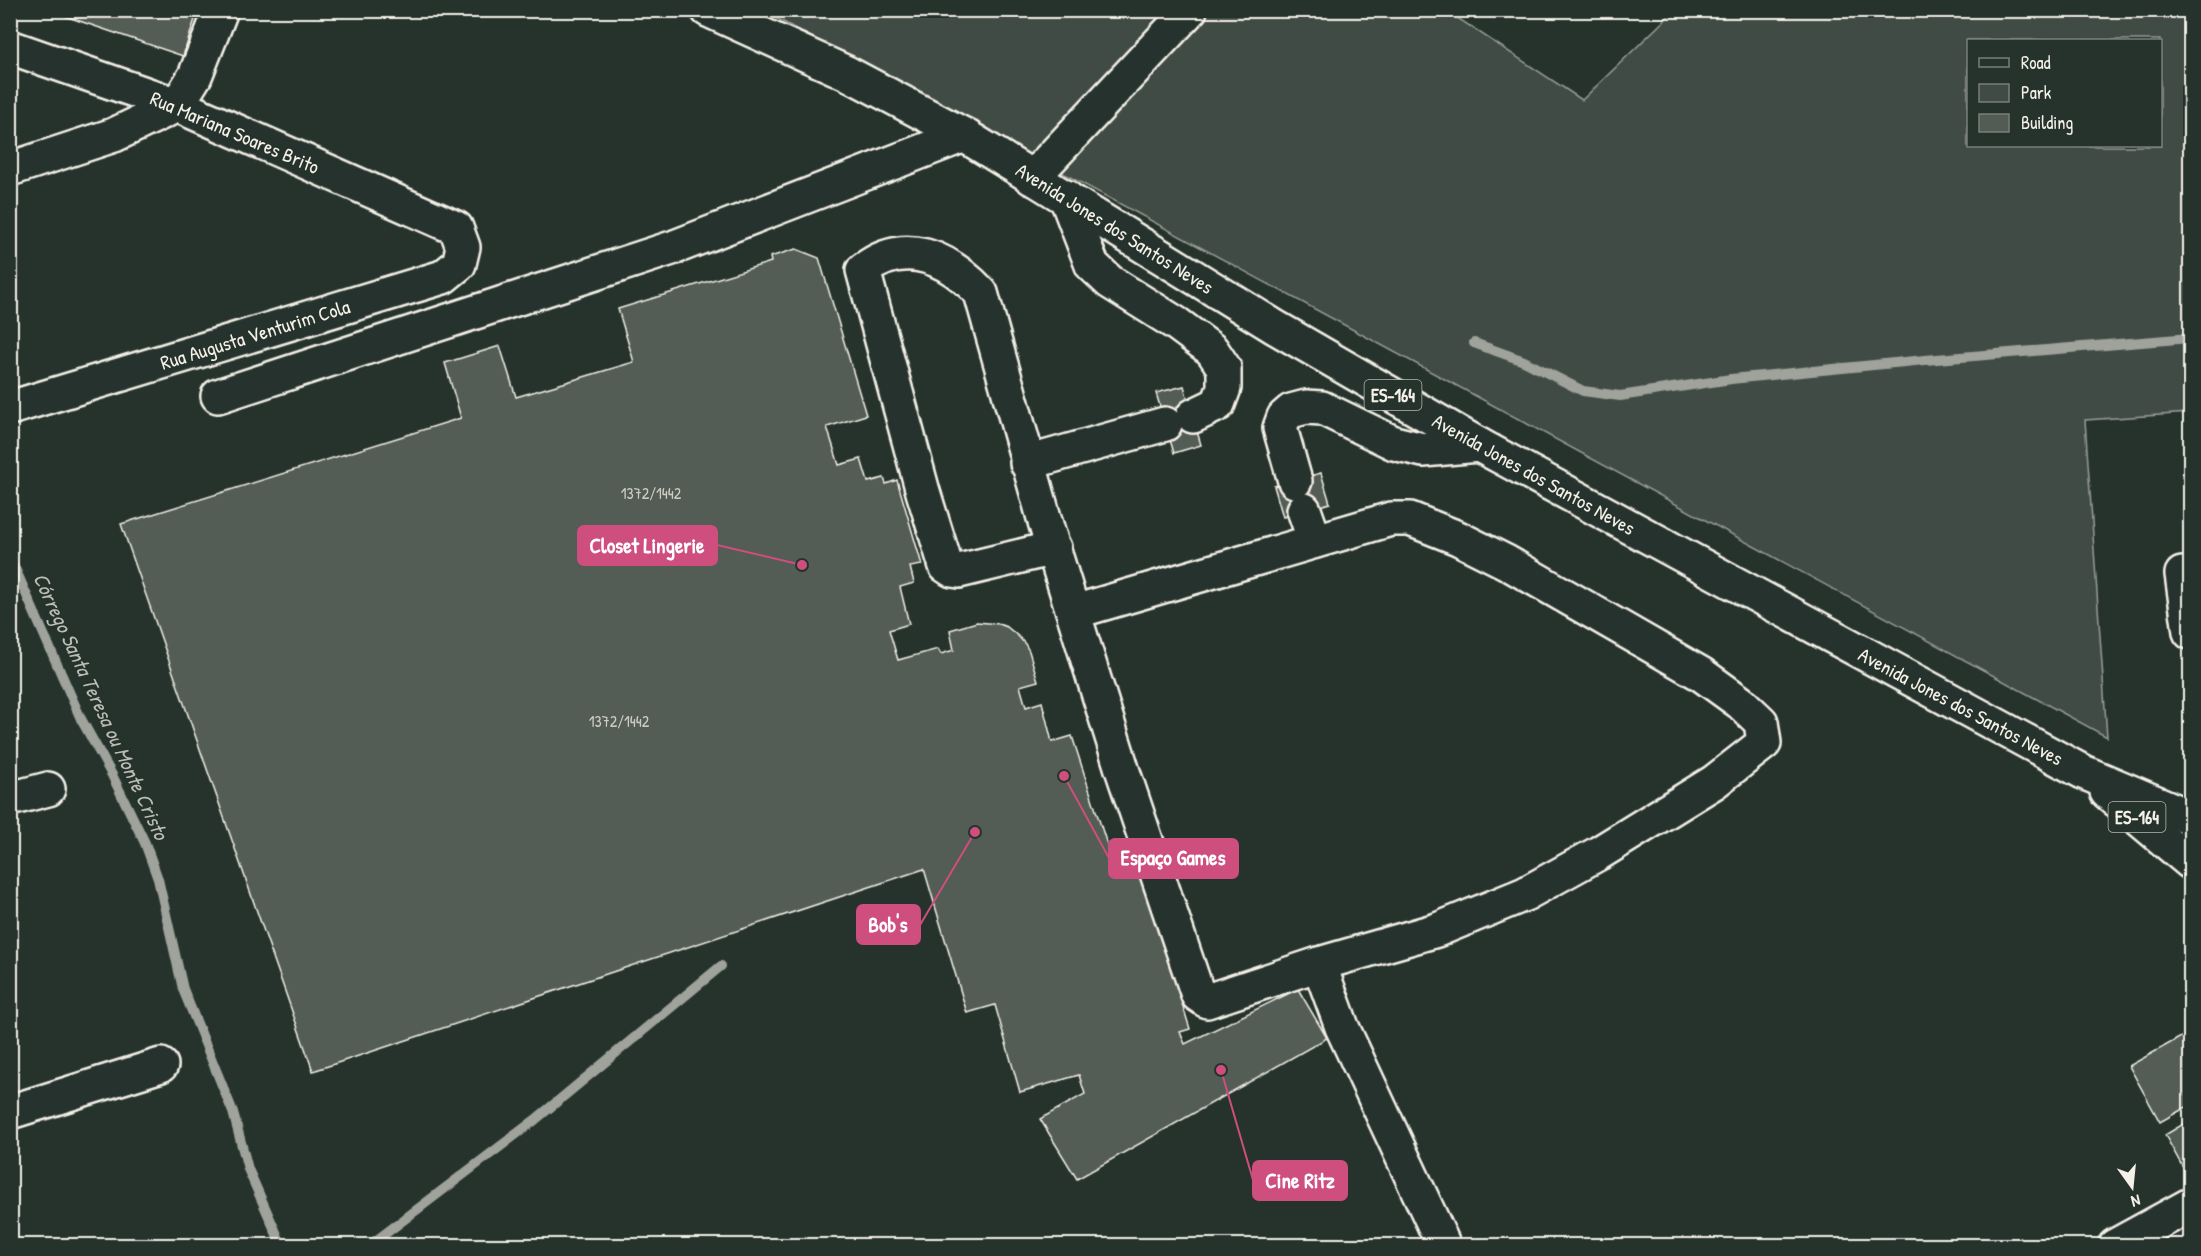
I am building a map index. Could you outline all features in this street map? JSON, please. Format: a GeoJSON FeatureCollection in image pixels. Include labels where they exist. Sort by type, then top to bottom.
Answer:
{"type":"FeatureCollection","features":[{"type":"Feature","properties":{"kind":"main road"},"geometry":{"type":"LineString","coordinates":[[10,169],[114,135],[177,105],[195,76],[221,10]]}},
{"type":"Feature","properties":{"kind":"main road","name":"Avenida Jones dos Santos Neves"},"geometry":{"type":"LineString","coordinates":[[708,10],[847,73],[964,135],[1275,327],[1479,445],[2083,772],[2190,817]]}},
{"type":"Feature","properties":{"kind":"main road"},"geometry":{"type":"LineString","coordinates":[[1032,178],[1190,10]]}},
{"type":"Feature","properties":{"kind":"main road","name":"Rua Mariana Soares Brito"},"geometry":{"type":"LineString","coordinates":[[10,47],[177,105],[456,228]]}},
{"type":"Feature","properties":{"kind":"main road"},"geometry":{"type":"LineString","coordinates":[[219,396],[675,247],[964,135]]}},
{"type":"Feature","properties":{"kind":"main road"},"geometry":{"type":"LineString","coordinates":[[1027,463],[1179,420],[1218,404],[1224,388],[1224,368],[1212,350],[1177,324],[1110,282],[1092,264],[1066,197]]}},
{"type":"Feature","properties":{"kind":"main road","name":"Rua Augusta Venturim Cola"},"geometry":{"type":"LineString","coordinates":[[10,408],[443,277],[459,264],[463,247],[456,228]]}},
{"type":"Feature","properties":{"kind":"main road"},"geometry":{"type":"LineString","coordinates":[[1054,548],[966,570],[952,570],[946,567],[923,492],[863,270],[874,262],[902,254],[919,254],[937,258],[966,278],[981,293],[1027,463],[1054,548],[1074,612],[1122,769],[1198,995],[1202,999],[1211,1001],[1319,964],[1437,930],[1525,894],[1599,853],[1714,782],[1764,743],[1761,722],[1741,703],[1701,674],[1516,567],[1458,538],[1410,519],[1391,519],[1074,612]]}},
{"type":"Feature","properties":{"kind":"main road"},"geometry":{"type":"LineString","coordinates":[[1315,541],[1280,428],[1284,417],[1291,411],[1306,407],[1322,408],[1394,443],[1423,450],[1479,445]]}},
{"type":"Feature","properties":{"kind":"main road"},"geometry":{"type":"LineString","coordinates":[[2182,574],[2190,632]]}},
{"type":"Feature","properties":{"kind":"main road","name":"Avenida Jones dos Santos Neves"},"geometry":{"type":"LineString","coordinates":[[2083,772],[2190,862]]}},
{"type":"Feature","properties":{"kind":"main road"},"geometry":{"type":"LineString","coordinates":[[10,799],[48,789]]}},
{"type":"Feature","properties":{"kind":"main road"},"geometry":{"type":"LineString","coordinates":[[1319,964],[1342,1027],[1444,1245]]}},
{"type":"Feature","properties":{"kind":"main road"},"geometry":{"type":"LineString","coordinates":[[10,1112],[161,1065]]}},
{"type":"Feature","properties":{"kind":"main road"},"geometry":{"type":"LineString","coordinates":[[2115,1245],[2190,1205]]}},
{"type":"Feature","properties":{"kind":"green space"},"geometry":{"type":"Polygon","coordinates":[[[763,11],[1447,11],[1582,100],[1674,11],[2190,11],[2190,413],[2085,420],[2107,737],[763,11]]]}},
{"type":"Feature","properties":{"kind":"building"},"geometry":{"type":"Polygon","coordinates":[[[47,10],[198,10],[183,56],[47,10]]]}},
{"type":"Feature","properties":{"kind":"building"},"geometry":{"type":"Polygon","coordinates":[[[796,249],[819,258],[866,415],[827,427],[839,465],[861,459],[868,482],[884,478],[886,484],[897,480],[922,565],[910,567],[914,583],[900,587],[909,624],[889,630],[898,660],[938,649],[941,654],[954,650],[950,630],[977,622],[1007,627],[1025,644],[1038,681],[1020,686],[1026,707],[1042,702],[1052,742],[1072,736],[1111,857],[1134,850],[1190,1029],[1180,1032],[1185,1044],[1298,989],[1327,1038],[1077,1179],[1040,1119],[1085,1094],[1079,1075],[1020,1092],[995,1005],[967,1013],[924,869],[313,1071],[121,524],[461,418],[445,363],[500,346],[516,397],[634,362],[618,309],[771,262],[770,257],[796,249]]]}},
{"type":"Feature","properties":{"kind":"building"},"geometry":{"type":"Polygon","coordinates":[[[1184,386],[1201,445],[1174,453],[1156,393],[1184,386]]]}},
{"type":"Feature","properties":{"kind":"building"},"geometry":{"type":"Polygon","coordinates":[[[1321,473],[1330,503],[1283,517],[1274,486],[1321,473]]]}},
{"type":"Feature","properties":{"kind":"building"},"geometry":{"type":"Polygon","coordinates":[[[2190,1032],[2190,1105],[2160,1122],[2129,1066],[2190,1032]]]}},
{"type":"Feature","properties":{"kind":"building"},"geometry":{"type":"Polygon","coordinates":[[[2190,1120],[2190,1173],[2187,1175],[2165,1135],[2190,1120]]]}},
{"type":"Feature","properties":{"kind":"waterway"},"geometry":{"type":"LineString","coordinates":[[1474,343],[1524,361],[1583,391],[1620,396],[1731,379],[2190,338]]}},
{"type":"Feature","properties":{"kind":"waterway","name":"Córrego Santa Teresa ou Monte Cristo"},"geometry":{"type":"LineString","coordinates":[[10,557],[81,719],[112,775],[145,843],[158,879],[183,989],[233,1112],[248,1169],[282,1246]]}},
{"type":"Feature","properties":{"kind":"waterway"},"geometry":{"type":"LineString","coordinates":[[369,1246],[535,1120],[721,966]]}},
{"type":"Feature","properties":{"kind":"place","name":"Closet Lingerie"},"geometry":{"type":"Point","coordinates":[802,565]}},
{"type":"Feature","properties":{"kind":"place","name":"Espaço Games"},"geometry":{"type":"Point","coordinates":[1064,776]}},
{"type":"Feature","properties":{"kind":"place","name":"Bob's"},"geometry":{"type":"Point","coordinates":[975,832]}},
{"type":"Feature","properties":{"kind":"place","name":"Cine Ritz"},"geometry":{"type":"Point","coordinates":[1221,1070]}}]}
